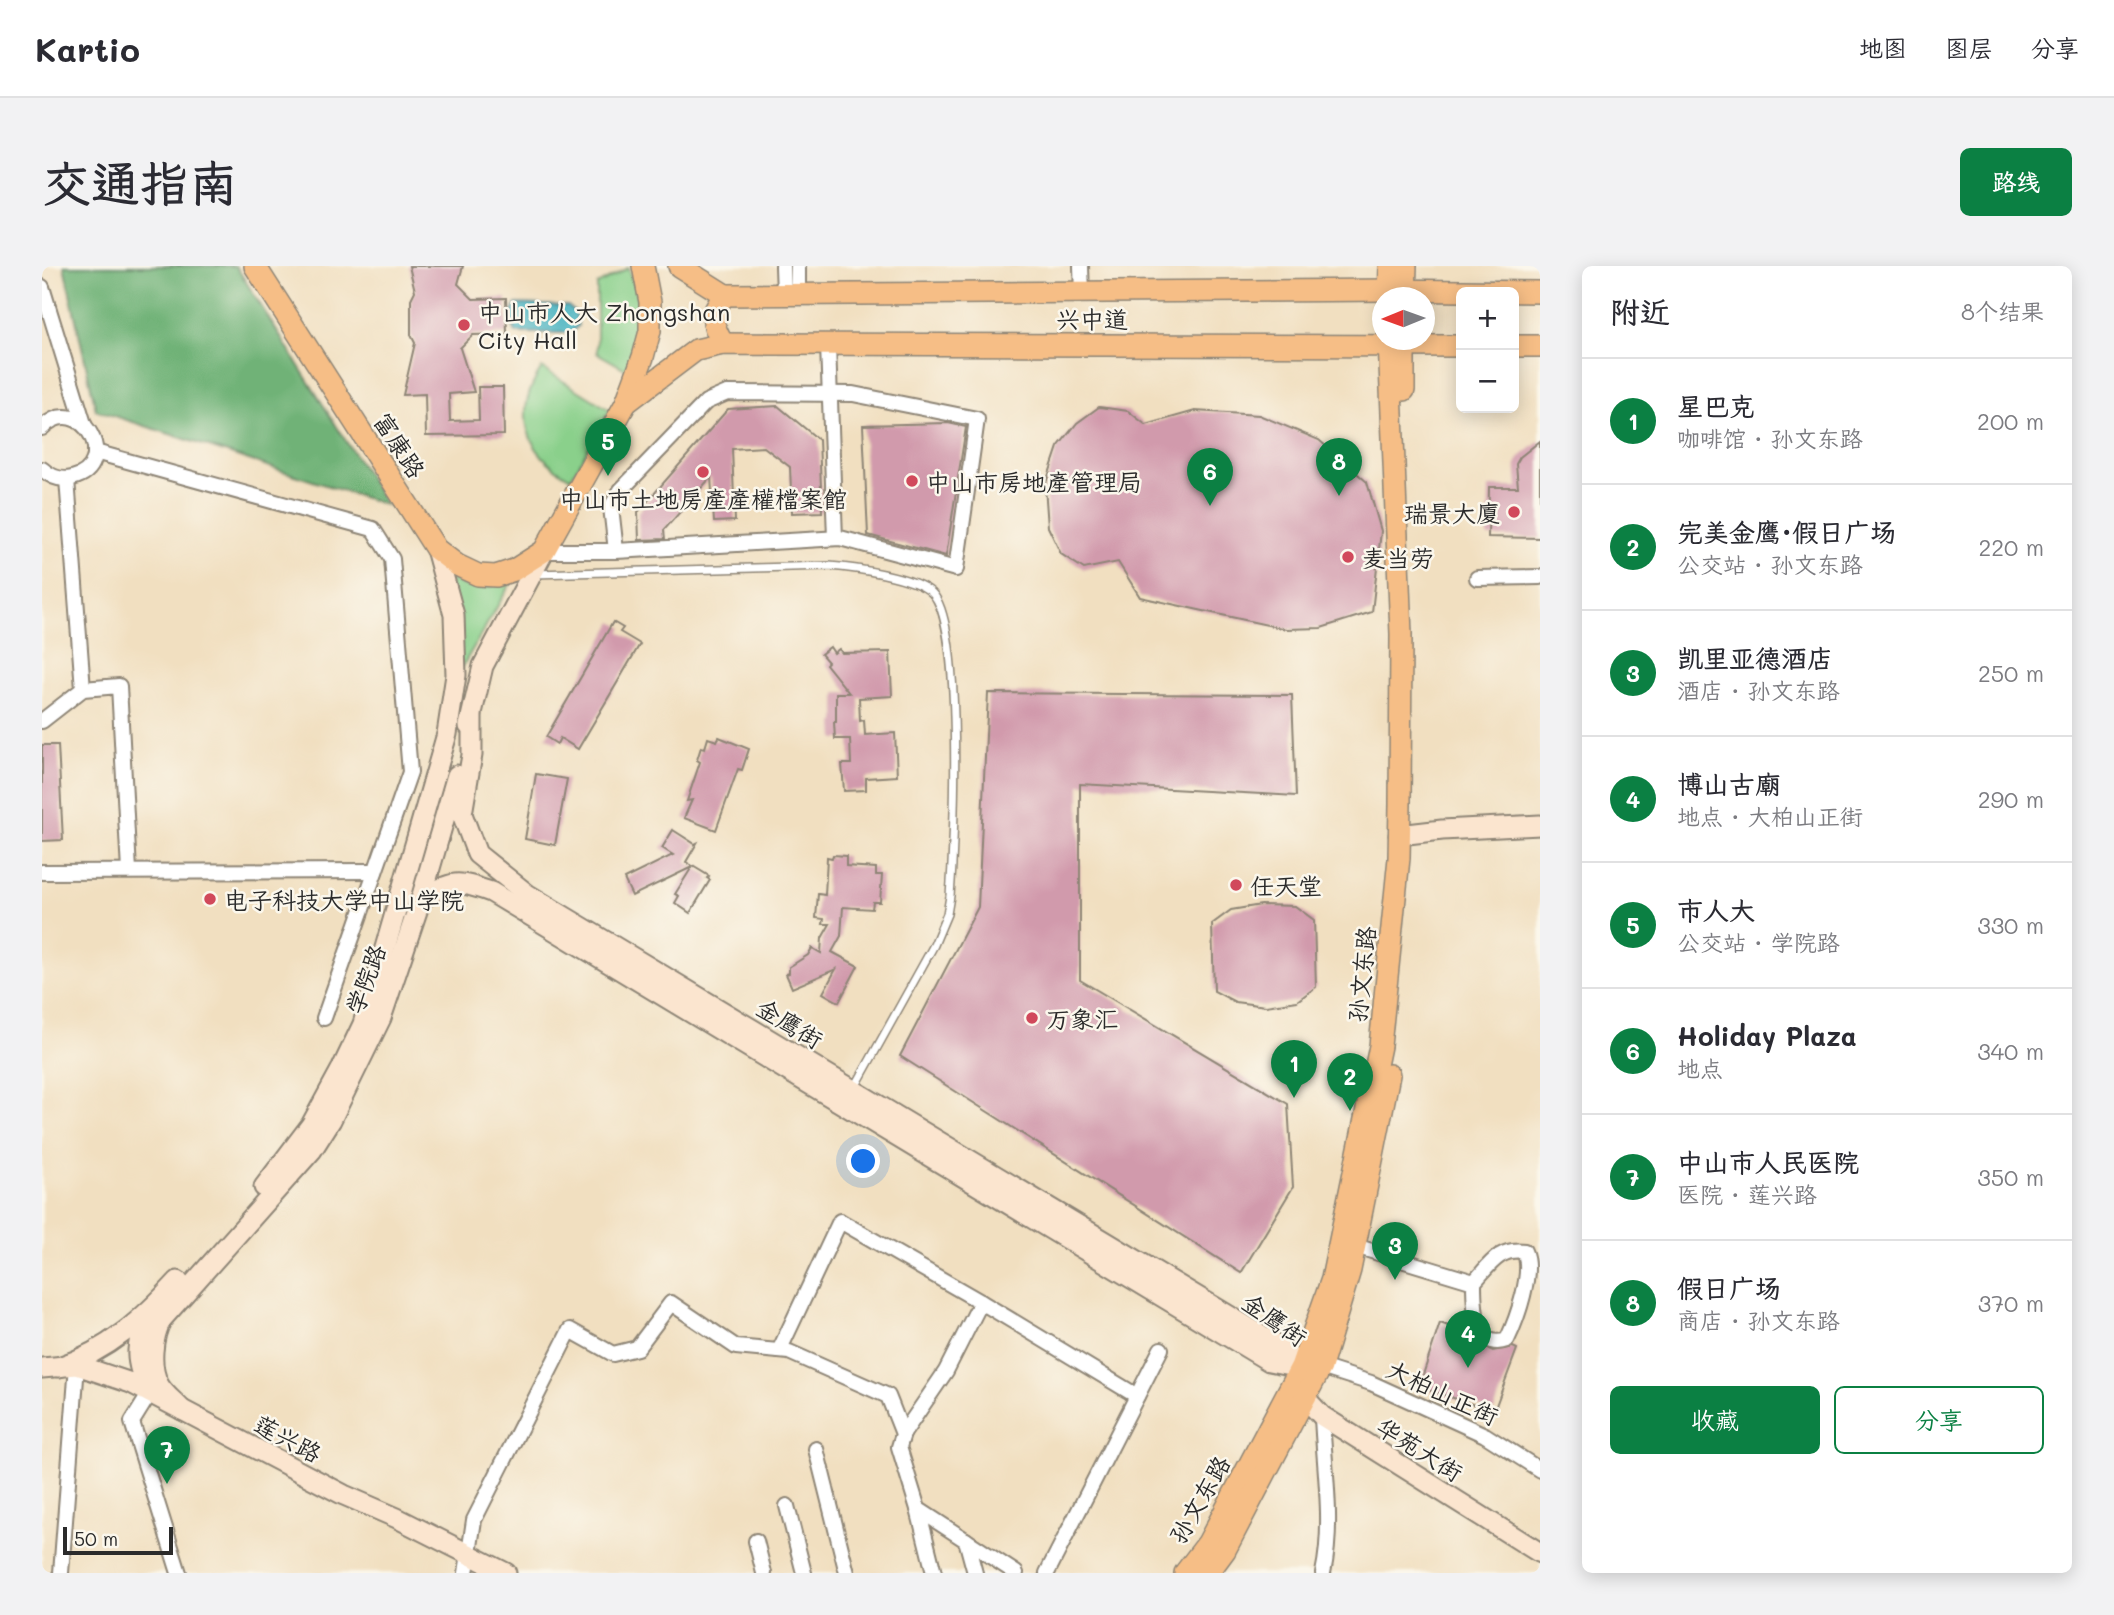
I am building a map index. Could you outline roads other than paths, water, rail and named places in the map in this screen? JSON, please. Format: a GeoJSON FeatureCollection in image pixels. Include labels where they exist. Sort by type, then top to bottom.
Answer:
{"type":"FeatureCollection","features":[{"type":"Feature","properties":{"kind":"main road","name":"富康路"},"geometry":{"type":"LineString","coordinates":[[255,266],[436,549],[457,565],[478,575],[496,576],[514,570],[544,551]]}},
{"type":"Feature","properties":{"kind":"main road","name":"学院路"},"geometry":{"type":"LineString","coordinates":[[544,551],[626,403],[643,357],[650,331],[650,302],[643,266]]}},
{"type":"Feature","properties":{"kind":"main road"},"geometry":{"type":"LineString","coordinates":[[679,266],[725,295],[714,308],[713,327],[723,344]]}},
{"type":"Feature","properties":{"kind":"main road"},"geometry":{"type":"LineString","coordinates":[[1390,266],[1395,287]]}},
{"type":"Feature","properties":{"kind":"main road"},"geometry":{"type":"LineString","coordinates":[[1399,287],[1406,266]]}},
{"type":"Feature","properties":{"kind":"main road","name":"兴中道"},"geometry":{"type":"LineString","coordinates":[[1435,293],[1540,292]]}},
{"type":"Feature","properties":{"kind":"main road","name":"兴中道"},"geometry":{"type":"LineString","coordinates":[[725,295],[1372,294]]}},
{"type":"Feature","properties":{"kind":"main road","name":"兴中道"},"geometry":{"type":"LineString","coordinates":[[626,403],[696,351],[723,344],[1372,343]]}},
{"type":"Feature","properties":{"kind":"main road","name":"兴中道"},"geometry":{"type":"LineString","coordinates":[[1435,345],[1456,346]]}},
{"type":"Feature","properties":{"kind":"main road"},"geometry":{"type":"LineString","coordinates":[[1519,346],[1540,346]]}},
{"type":"Feature","properties":{"kind":"main road","name":"孙文东路"},"geometry":{"type":"LineString","coordinates":[[1185,1573],[1208,1543],[1311,1367],[1350,1270],[1394,1045],[1406,834],[1412,648],[1404,426],[1397,350]]}},
{"type":"Feature","properties":{"kind":"main road","name":"孙文东路"},"geometry":{"type":"LineString","coordinates":[[1208,1573],[1225,1550],[1305,1398],[1380,1046],[1395,894],[1406,834]]}},
{"type":"Feature","properties":{"kind":"street"},"geometry":{"type":"LineString","coordinates":[[783,266],[791,294]]}},
{"type":"Feature","properties":{"kind":"street"},"geometry":{"type":"LineString","coordinates":[[791,294],[798,266]]}},
{"type":"Feature","properties":{"kind":"street"},"geometry":{"type":"LineString","coordinates":[[1081,266],[1082,294]]}},
{"type":"Feature","properties":{"kind":"street"},"geometry":{"type":"LineString","coordinates":[[42,287],[84,424]]}},
{"type":"Feature","properties":{"kind":"street"},"geometry":{"type":"LineString","coordinates":[[828,345],[835,538]]}},
{"type":"Feature","properties":{"kind":"street"},"geometry":{"type":"LineString","coordinates":[[544,551],[616,551],[835,538],[956,569],[977,419],[853,394],[727,393],[706,402],[621,490],[611,507],[616,551]]}},
{"type":"Feature","properties":{"kind":"street"},"geometry":{"type":"LineString","coordinates":[[42,428],[54,419],[75,419],[91,432],[95,442],[92,462],[86,471],[77,477],[57,478],[42,469]]}},
{"type":"Feature","properties":{"kind":"street"},"geometry":{"type":"LineString","coordinates":[[95,452],[373,529],[392,559],[410,772],[324,1018]]}},
{"type":"Feature","properties":{"kind":"street"},"geometry":{"type":"LineString","coordinates":[[67,479],[83,689]]}},
{"type":"Feature","properties":{"kind":"street","name":"学院路"},"geometry":{"type":"LineString","coordinates":[[182,1410],[158,1384],[153,1357],[157,1314],[256,1197],[311,1125],[363,1024],[446,734],[456,675],[454,615],[436,549]]}},
{"type":"Feature","properties":{"kind":"street","name":"学院路"},"geometry":{"type":"LineString","coordinates":[[157,1314],[312,1150],[331,1120],[381,1018],[421,899],[452,794],[483,666],[544,551]]}},
{"type":"Feature","properties":{"kind":"street"},"geometry":{"type":"LineString","coordinates":[[1477,578],[1540,577]]}},
{"type":"Feature","properties":{"kind":"street"},"geometry":{"type":"LineString","coordinates":[[42,721],[83,689],[119,686],[129,871]]}},
{"type":"Feature","properties":{"kind":"street","name":"金鹰街"},"geometry":{"type":"LineString","coordinates":[[472,715],[472,755],[461,814],[477,854],[527,894],[848,1097]]}},
{"type":"Feature","properties":{"kind":"street"},"geometry":{"type":"LineString","coordinates":[[1406,834],[1540,825]]}},
{"type":"Feature","properties":{"kind":"street"},"geometry":{"type":"LineString","coordinates":[[42,872],[375,871]]}},
{"type":"Feature","properties":{"kind":"street","name":"金鹰街"},"geometry":{"type":"LineString","coordinates":[[421,899],[447,884],[464,883],[491,892],[1276,1344],[1311,1367]]}},
{"type":"Feature","properties":{"kind":"street"},"geometry":{"type":"LineString","coordinates":[[779,1351],[840,1221],[1137,1396]]}},
{"type":"Feature","properties":{"kind":"street"},"geometry":{"type":"LineString","coordinates":[[1355,1246],[1474,1282]]}},
{"type":"Feature","properties":{"kind":"street"},"geometry":{"type":"LineString","coordinates":[[1513,1250],[1524,1251],[1528,1259],[1526,1281],[1507,1340],[1499,1343],[1483,1336],[1477,1320],[1474,1282],[1502,1254],[1513,1250]]}},
{"type":"Feature","properties":{"kind":"street"},"geometry":{"type":"LineString","coordinates":[[934,1573],[899,1447],[903,1434],[946,1371],[981,1302]]}},
{"type":"Feature","properties":{"kind":"street"},"geometry":{"type":"LineString","coordinates":[[467,1564],[474,1520],[570,1329],[613,1354],[637,1348],[671,1303],[736,1347],[789,1352],[888,1396],[903,1434]]}},
{"type":"Feature","properties":{"kind":"street"},"geometry":{"type":"LineString","coordinates":[[59,1367],[110,1357],[125,1348],[157,1314]]}},
{"type":"Feature","properties":{"kind":"street"},"geometry":{"type":"LineString","coordinates":[[59,1367],[104,1346],[157,1314]]}},
{"type":"Feature","properties":{"kind":"street"},"geometry":{"type":"LineString","coordinates":[[140,1334],[138,1363],[140,1374],[150,1392],[132,1422],[179,1573]]}},
{"type":"Feature","properties":{"kind":"street"},"geometry":{"type":"LineString","coordinates":[[1047,1573],[1161,1349]]}},
{"type":"Feature","properties":{"kind":"street"},"geometry":{"type":"LineString","coordinates":[[59,1367],[61,1573]]}},
{"type":"Feature","properties":{"kind":"street","name":"莲兴路"},"geometry":{"type":"LineString","coordinates":[[59,1367],[131,1383],[344,1495],[397,1518],[467,1564],[506,1573]]}},
{"type":"Feature","properties":{"kind":"street","name":"大柏山正街"},"geometry":{"type":"LineString","coordinates":[[1311,1367],[1371,1383],[1485,1435],[1540,1470]]}},
{"type":"Feature","properties":{"kind":"street","name":"华苑大街"},"geometry":{"type":"LineString","coordinates":[[1305,1398],[1322,1416],[1540,1553]]}},
{"type":"Feature","properties":{"kind":"street"},"geometry":{"type":"LineString","coordinates":[[1322,1416],[1328,1533],[1323,1573]]}},
{"type":"Feature","properties":{"kind":"street"},"geometry":{"type":"LineString","coordinates":[[816,1449],[847,1573]]}},
{"type":"Feature","properties":{"kind":"street"},"geometry":{"type":"LineString","coordinates":[[787,1506],[804,1573]]}},
{"type":"Feature","properties":{"kind":"street"},"geometry":{"type":"LineString","coordinates":[[918,1509],[1016,1573]]}},
{"type":"Feature","properties":{"kind":"street"},"geometry":{"type":"LineString","coordinates":[[966,1540],[975,1573]]}},
{"type":"Feature","properties":{"kind":"street"},"geometry":{"type":"LineString","coordinates":[[756,1541],[764,1573]]}},
{"type":"Feature","properties":{"kind":"lane"},"geometry":{"type":"LineString","coordinates":[[532,574],[847,567],[910,582],[932,593],[939,604],[945,624],[956,782],[947,914],[934,944],[848,1097]]}},
{"type":"Feature","properties":{"kind":"water"},"geometry":{"type":"Polygon","coordinates":[[[516,304],[568,306],[576,313],[578,326],[571,333],[516,333],[511,318],[516,304]]]}},
{"type":"Feature","properties":{"kind":"place","name":"中山市人大 Zhongshan City Hall"},"geometry":{"type":"Point","coordinates":[464,325]}},
{"type":"Feature","properties":{"kind":"place","name":"中山市土地房產產權檔案館"},"geometry":{"type":"Point","coordinates":[703,472]}},
{"type":"Feature","properties":{"kind":"place","name":"市人大"},"geometry":{"type":"Point","coordinates":[608,476]}},
{"type":"Feature","properties":{"kind":"place","name":"中山市房地產管理局"},"geometry":{"type":"Point","coordinates":[912,481]}},
{"type":"Feature","properties":{"kind":"place","name":"假日广场"},"geometry":{"type":"Point","coordinates":[1339,496]}},
{"type":"Feature","properties":{"kind":"place","name":"Holiday Plaza"},"geometry":{"type":"Point","coordinates":[1210,506]}},
{"type":"Feature","properties":{"kind":"place","name":"瑞景大廈"},"geometry":{"type":"Point","coordinates":[1514,512]}},
{"type":"Feature","properties":{"kind":"place","name":"麦当劳"},"geometry":{"type":"Point","coordinates":[1348,557]}},
{"type":"Feature","properties":{"kind":"place","name":"任天堂"},"geometry":{"type":"Point","coordinates":[1236,885]}},
{"type":"Feature","properties":{"kind":"place","name":"电子科技大学中山学院"},"geometry":{"type":"Point","coordinates":[210,899]}},
{"type":"Feature","properties":{"kind":"place","name":"万象汇"},"geometry":{"type":"Point","coordinates":[1032,1018]}},
{"type":"Feature","properties":{"kind":"place","name":"星巴克"},"geometry":{"type":"Point","coordinates":[1294,1098]}},
{"type":"Feature","properties":{"kind":"place","name":"完美金鹰·假日广场"},"geometry":{"type":"Point","coordinates":[1350,1111]}},
{"type":"Feature","properties":{"kind":"place","name":"凯里亚德酒店"},"geometry":{"type":"Point","coordinates":[1395,1280]}},
{"type":"Feature","properties":{"kind":"place","name":"博山古廟"},"geometry":{"type":"Point","coordinates":[1468,1368]}},
{"type":"Feature","properties":{"kind":"place","name":"中山市人民医院"},"geometry":{"type":"Point","coordinates":[167,1484]}}]}
